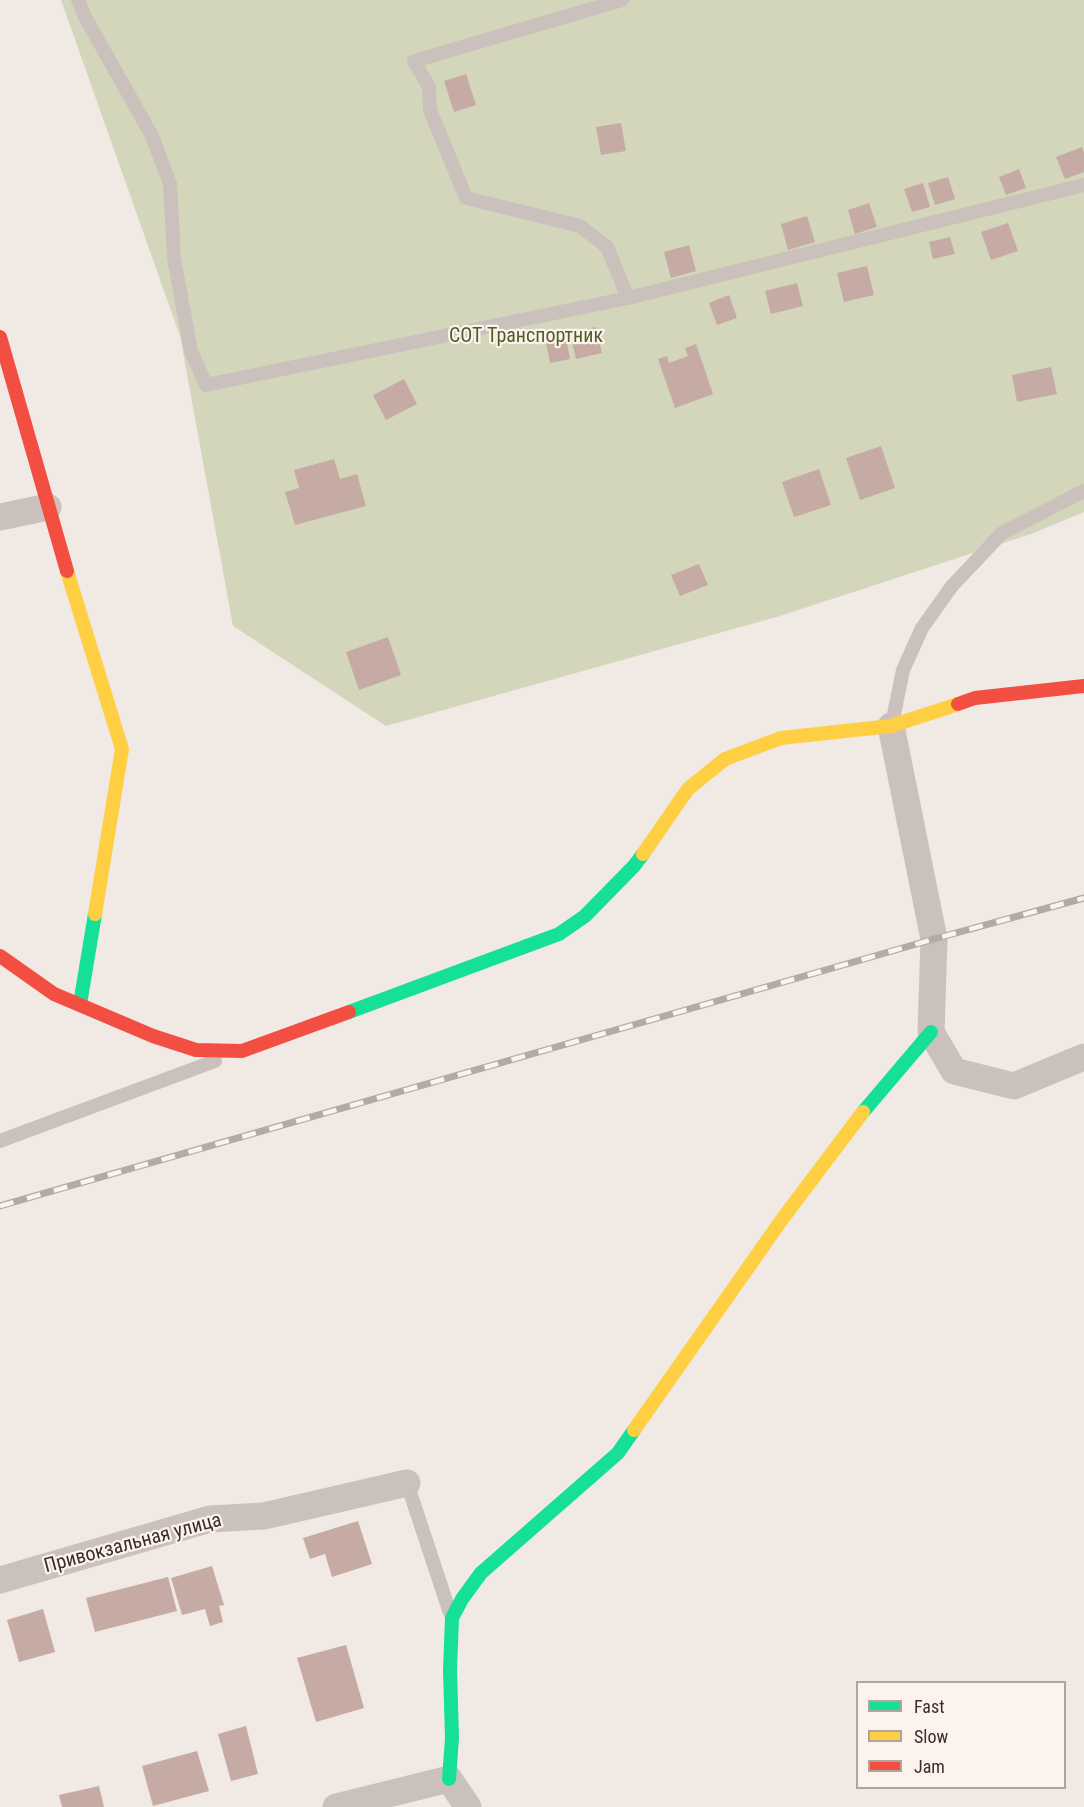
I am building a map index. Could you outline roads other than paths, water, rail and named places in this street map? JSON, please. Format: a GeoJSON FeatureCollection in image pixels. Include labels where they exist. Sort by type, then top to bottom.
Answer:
{"type":"FeatureCollection","features":[{"type":"Feature","properties":{"kind":"street"},"geometry":{"type":"LineString","coordinates":[[0,337],[48,507],[122,748],[80,1004]]}},
{"type":"Feature","properties":{"kind":"street"},"geometry":{"type":"LineString","coordinates":[[0,517],[48,507]]}},
{"type":"Feature","properties":{"kind":"street"},"geometry":{"type":"LineString","coordinates":[[0,956],[54,994],[153,1036],[196,1050],[242,1051],[559,934],[585,916],[634,866],[688,789],[725,759],[782,738],[891,726],[975,698],[1084,686]]}},
{"type":"Feature","properties":{"kind":"street"},"geometry":{"type":"LineString","coordinates":[[891,726],[934,939],[931,1032],[954,1071],[1014,1086],[1084,1056]]}},
{"type":"Feature","properties":{"kind":"street"},"geometry":{"type":"LineString","coordinates":[[468,1807],[449,1779],[453,1738],[450,1670],[452,1618],[462,1599],[481,1573],[618,1453],[783,1218],[877,1093],[931,1032]]}},
{"type":"Feature","properties":{"kind":"street","name":"Привокзальная улица"},"geometry":{"type":"LineString","coordinates":[[0,1580],[210,1519],[264,1516],[407,1483]]}},
{"type":"Feature","properties":{"kind":"street"},"geometry":{"type":"LineString","coordinates":[[336,1807],[449,1779]]}},
{"type":"Feature","properties":{"kind":"lane"},"geometry":{"type":"LineString","coordinates":[[78,0],[84,15],[152,136],[170,184],[176,270],[191,351],[206,386],[628,298],[1084,185]]}},
{"type":"Feature","properties":{"kind":"lane"},"geometry":{"type":"LineString","coordinates":[[622,0],[414,61],[429,87],[430,110],[466,198],[580,226],[607,247],[628,298]]}},
{"type":"Feature","properties":{"kind":"lane"},"geometry":{"type":"LineString","coordinates":[[891,726],[903,670],[922,628],[952,586],[1002,533],[1084,491]]}},
{"type":"Feature","properties":{"kind":"lane"},"geometry":{"type":"LineString","coordinates":[[0,1141],[242,1051]]}},
{"type":"Feature","properties":{"kind":"lane"},"geometry":{"type":"LineString","coordinates":[[407,1483],[452,1618]]}},
{"type":"Feature","properties":{"kind":"railway"},"geometry":{"type":"LineString","coordinates":[[0,1206],[1084,898]]}},
{"type":"Feature","properties":{"kind":"park label","name":"СОТ Транспортник"},"geometry":{"type":"Point","coordinates":[526,337]}}]}
